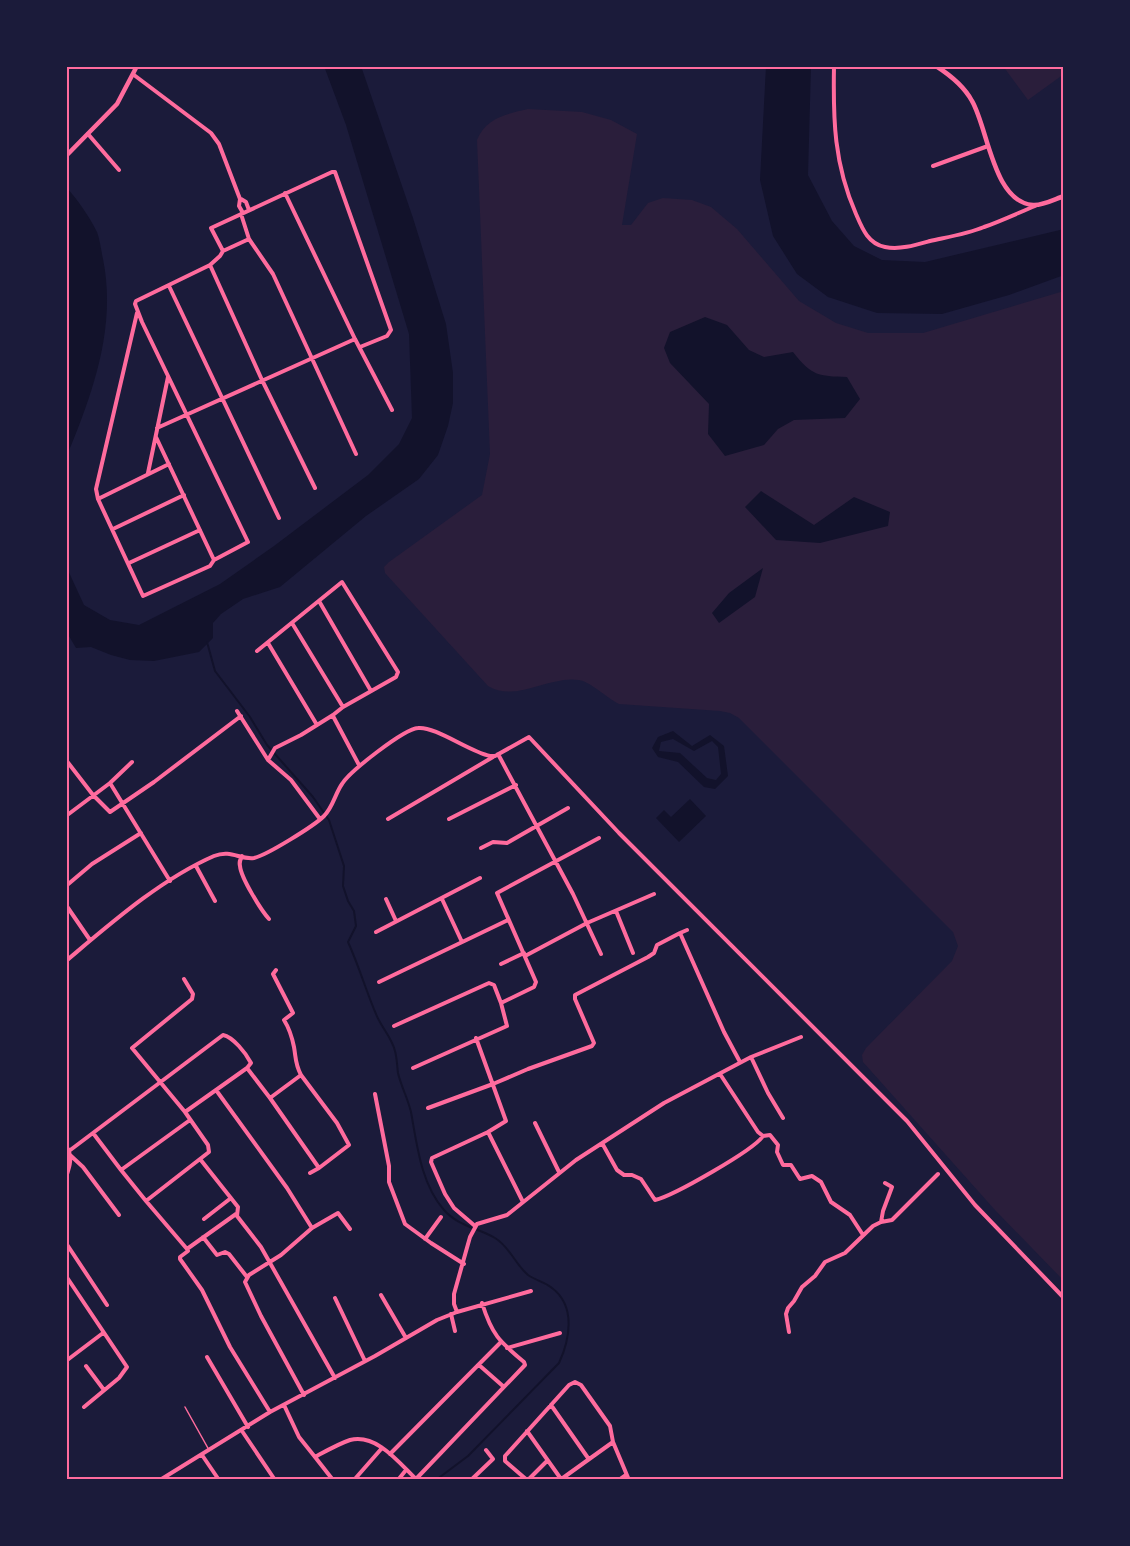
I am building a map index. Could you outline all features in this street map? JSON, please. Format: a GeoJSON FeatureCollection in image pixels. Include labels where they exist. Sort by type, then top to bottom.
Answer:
{"type":"FeatureCollection","features":[{"type":"Feature","properties":{"kind":"street"},"geometry":{"type":"LineString","coordinates":[[66,156],[117,104],[137,66]]}},
{"type":"Feature","properties":{"kind":"street"},"geometry":{"type":"LineString","coordinates":[[834,66],[838,164],[846,192],[865,235],[883,247],[898,248],[982,228],[1064,196]]}},
{"type":"Feature","properties":{"kind":"street"},"geometry":{"type":"LineString","coordinates":[[936,66],[963,89],[974,103],[988,146],[1004,183],[1014,197],[1021,202],[1035,206]]}},
{"type":"Feature","properties":{"kind":"street"},"geometry":{"type":"LineString","coordinates":[[134,75],[211,133],[219,144],[240,199],[239,206],[249,239],[273,274],[356,454]]}},
{"type":"Feature","properties":{"kind":"street"},"geometry":{"type":"LineString","coordinates":[[88,134],[119,171]]}},
{"type":"Feature","properties":{"kind":"street"},"geometry":{"type":"LineString","coordinates":[[933,166],[988,146]]}},
{"type":"Feature","properties":{"kind":"street"},"geometry":{"type":"LineString","coordinates":[[223,251],[211,228],[332,172],[337,174],[391,330],[387,336],[360,347]]}},
{"type":"Feature","properties":{"kind":"street"},"geometry":{"type":"LineString","coordinates":[[285,193],[392,410]]}},
{"type":"Feature","properties":{"kind":"street"},"geometry":{"type":"LineString","coordinates":[[240,199],[246,202],[249,210]]}},
{"type":"Feature","properties":{"kind":"street"},"geometry":{"type":"LineString","coordinates":[[138,312],[96,489],[98,499],[129,563],[141,594],[145,596],[210,566],[214,560],[248,542],[135,304],[136,301],[210,265],[223,251],[249,239]]}},
{"type":"Feature","properties":{"kind":"street"},"geometry":{"type":"LineString","coordinates":[[210,265],[262,380],[315,488]]}},
{"type":"Feature","properties":{"kind":"street"},"geometry":{"type":"LineString","coordinates":[[169,286],[279,519]]}},
{"type":"Feature","properties":{"kind":"street"},"geometry":{"type":"LineString","coordinates":[[158,428],[355,339]]}},
{"type":"Feature","properties":{"kind":"street"},"geometry":{"type":"LineString","coordinates":[[148,473],[168,377]]}},
{"type":"Feature","properties":{"kind":"street"},"geometry":{"type":"LineString","coordinates":[[156,436],[214,560]]}},
{"type":"Feature","properties":{"kind":"street"},"geometry":{"type":"LineString","coordinates":[[98,499],[169,464]]}},
{"type":"Feature","properties":{"kind":"street"},"geometry":{"type":"LineString","coordinates":[[113,529],[184,495]]}},
{"type":"Feature","properties":{"kind":"street"},"geometry":{"type":"LineString","coordinates":[[129,563],[200,530]]}},
{"type":"Feature","properties":{"kind":"street"},"geometry":{"type":"LineString","coordinates":[[257,651],[343,582],[398,672],[396,677],[343,707],[318,725],[275,748],[268,759]]}},
{"type":"Feature","properties":{"kind":"street"},"geometry":{"type":"LineString","coordinates":[[320,601],[371,691]]}},
{"type":"Feature","properties":{"kind":"street"},"geometry":{"type":"LineString","coordinates":[[292,623],[343,707]]}},
{"type":"Feature","properties":{"kind":"street"},"geometry":{"type":"LineString","coordinates":[[268,643],[318,725]]}},
{"type":"Feature","properties":{"kind":"street"},"geometry":{"type":"LineString","coordinates":[[237,711],[268,759],[291,780],[322,817]]}},
{"type":"Feature","properties":{"kind":"street"},"geometry":{"type":"LineString","coordinates":[[333,715],[359,765]]}},
{"type":"Feature","properties":{"kind":"street"},"geometry":{"type":"LineString","coordinates":[[66,760],[93,795],[110,812],[241,716]]}},
{"type":"Feature","properties":{"kind":"street"},"geometry":{"type":"LineString","coordinates":[[66,961],[127,911],[196,866],[222,853],[253,858],[269,852],[322,817],[330,807],[342,783],[359,765],[409,731],[418,728],[443,736],[483,754],[497,755]]}},
{"type":"Feature","properties":{"kind":"street"},"geometry":{"type":"LineString","coordinates":[[387,819],[529,737],[619,833],[907,1120],[975,1205],[1064,1298]]}},
{"type":"Feature","properties":{"kind":"street"},"geometry":{"type":"LineString","coordinates":[[497,755],[538,825],[601,954]]}},
{"type":"Feature","properties":{"kind":"street"},"geometry":{"type":"LineString","coordinates":[[66,816],[110,783],[132,762]]}},
{"type":"Feature","properties":{"kind":"street"},"geometry":{"type":"LineString","coordinates":[[110,783],[170,881]]}},
{"type":"Feature","properties":{"kind":"street"},"geometry":{"type":"LineString","coordinates":[[449,819],[516,786]]}},
{"type":"Feature","properties":{"kind":"street"},"geometry":{"type":"LineString","coordinates":[[481,848],[493,842],[507,843],[568,808]]}},
{"type":"Feature","properties":{"kind":"street"},"geometry":{"type":"LineString","coordinates":[[66,885],[100,859],[141,833]]}},
{"type":"Feature","properties":{"kind":"street"},"geometry":{"type":"LineString","coordinates":[[501,1003],[536,985],[536,982],[497,893],[599,838]]}},
{"type":"Feature","properties":{"kind":"street"},"geometry":{"type":"LineString","coordinates":[[242,856],[240,866],[243,876],[263,913],[269,919]]}},
{"type":"Feature","properties":{"kind":"street"},"geometry":{"type":"LineString","coordinates":[[196,866],[215,901]]}},
{"type":"Feature","properties":{"kind":"street"},"geometry":{"type":"LineString","coordinates":[[376,932],[480,878]]}},
{"type":"Feature","properties":{"kind":"street"},"geometry":{"type":"LineString","coordinates":[[501,964],[654,894]]}},
{"type":"Feature","properties":{"kind":"street"},"geometry":{"type":"LineString","coordinates":[[386,899],[396,921]]}},
{"type":"Feature","properties":{"kind":"street"},"geometry":{"type":"LineString","coordinates":[[442,899],[462,942]]}},
{"type":"Feature","properties":{"kind":"street"},"geometry":{"type":"LineString","coordinates":[[66,905],[90,940]]}},
{"type":"Feature","properties":{"kind":"street"},"geometry":{"type":"LineString","coordinates":[[616,911],[633,953]]}},
{"type":"Feature","properties":{"kind":"street"},"geometry":{"type":"LineString","coordinates":[[379,982],[508,920]]}},
{"type":"Feature","properties":{"kind":"street"},"geometry":{"type":"LineString","coordinates":[[428,1108],[521,1071],[593,1046],[594,1043],[575,995],[648,957],[657,945],[687,930]]}},
{"type":"Feature","properties":{"kind":"street"},"geometry":{"type":"LineString","coordinates":[[681,933],[723,1032],[740,1062]]}},
{"type":"Feature","properties":{"kind":"street"},"geometry":{"type":"LineString","coordinates":[[276,970],[273,974],[292,1013],[284,1020],[291,1033],[295,1049],[295,1064],[350,1143],[310,1173]]}},
{"type":"Feature","properties":{"kind":"street"},"geometry":{"type":"LineString","coordinates":[[146,1202],[209,1152],[209,1148],[185,1112],[132,1048],[192,999],[193,994],[184,979]]}},
{"type":"Feature","properties":{"kind":"street"},"geometry":{"type":"LineString","coordinates":[[394,1026],[489,983],[494,986],[507,1026],[413,1068]]}},
{"type":"Feature","properties":{"kind":"street"},"geometry":{"type":"LineString","coordinates":[[66,1177],[70,1153],[223,1035],[228,1036],[251,1062],[247,1068],[185,1112]]}},
{"type":"Feature","properties":{"kind":"street"},"geometry":{"type":"LineString","coordinates":[[457,1312],[454,1294],[474,1227],[485,1220],[507,1215],[559,1172],[664,1103],[740,1062],[801,1037]]}},
{"type":"Feature","properties":{"kind":"street"},"geometry":{"type":"LineString","coordinates":[[474,1227],[454,1208],[445,1194],[431,1161],[432,1158],[488,1132],[506,1120],[476,1038]]}},
{"type":"Feature","properties":{"kind":"street"},"geometry":{"type":"LineString","coordinates":[[751,1057],[783,1118]]}},
{"type":"Feature","properties":{"kind":"street"},"geometry":{"type":"LineString","coordinates":[[247,1068],[319,1167]]}},
{"type":"Feature","properties":{"kind":"street"},"geometry":{"type":"LineString","coordinates":[[720,1074],[758,1132],[763,1136],[771,1136],[778,1145],[777,1151],[784,1166],[791,1165],[799,1178],[812,1176],[819,1180],[831,1202],[847,1213],[863,1235]]}},
{"type":"Feature","properties":{"kind":"street"},"geometry":{"type":"LineString","coordinates":[[270,1098],[301,1075]]}},
{"type":"Feature","properties":{"kind":"street"},"geometry":{"type":"LineString","coordinates":[[216,1090],[287,1188],[312,1228]]}},
{"type":"Feature","properties":{"kind":"street"},"geometry":{"type":"LineString","coordinates":[[375,1094],[392,1191],[408,1228],[464,1264]]}},
{"type":"Feature","properties":{"kind":"street"},"geometry":{"type":"LineString","coordinates":[[121,1170],[190,1120]]}},
{"type":"Feature","properties":{"kind":"street"},"geometry":{"type":"LineString","coordinates":[[535,1123],[559,1172]]}},
{"type":"Feature","properties":{"kind":"street"},"geometry":{"type":"LineString","coordinates":[[488,1132],[523,1202]]}},
{"type":"Feature","properties":{"kind":"street"},"geometry":{"type":"LineString","coordinates":[[93,1133],[146,1202],[187,1249]]}},
{"type":"Feature","properties":{"kind":"street"},"geometry":{"type":"LineString","coordinates":[[602,1143],[617,1170],[624,1175],[632,1175],[641,1179],[655,1200],[736,1158],[763,1136]]}},
{"type":"Feature","properties":{"kind":"street"},"geometry":{"type":"LineString","coordinates":[[66,1146],[119,1215]]}},
{"type":"Feature","properties":{"kind":"street"},"geometry":{"type":"LineString","coordinates":[[200,1160],[239,1207],[237,1214],[187,1249],[188,1251],[180,1259],[202,1290],[230,1347],[270,1412]]}},
{"type":"Feature","properties":{"kind":"street"},"geometry":{"type":"LineString","coordinates":[[789,1332],[786,1311],[802,1287],[815,1276],[825,1262],[845,1254],[863,1235],[881,1222],[892,1220],[938,1174]]}},
{"type":"Feature","properties":{"kind":"street"},"geometry":{"type":"LineString","coordinates":[[881,1222],[892,1187],[885,1183]]}},
{"type":"Feature","properties":{"kind":"street"},"geometry":{"type":"LineString","coordinates":[[204,1219],[231,1198]]}},
{"type":"Feature","properties":{"kind":"street"},"geometry":{"type":"LineString","coordinates":[[247,1277],[270,1263],[312,1228],[338,1213],[350,1229]]}},
{"type":"Feature","properties":{"kind":"street"},"geometry":{"type":"LineString","coordinates":[[237,1214],[270,1263],[335,1378]]}},
{"type":"Feature","properties":{"kind":"street"},"geometry":{"type":"LineString","coordinates":[[425,1239],[441,1217]]}},
{"type":"Feature","properties":{"kind":"street"},"geometry":{"type":"LineString","coordinates":[[204,1237],[217,1255],[225,1252],[229,1254],[247,1277],[247,1287],[304,1395]]}},
{"type":"Feature","properties":{"kind":"street"},"geometry":{"type":"LineString","coordinates":[[66,1243],[107,1305]]}},
{"type":"Feature","properties":{"kind":"street"},"geometry":{"type":"LineString","coordinates":[[66,1276],[127,1367],[123,1374],[84,1407]]}},
{"type":"Feature","properties":{"kind":"street"},"geometry":{"type":"LineString","coordinates":[[162,1480],[270,1412],[437,1320],[482,1304],[531,1291]]}},
{"type":"Feature","properties":{"kind":"street"},"geometry":{"type":"LineString","coordinates":[[381,1296],[406,1338]]}},
{"type":"Feature","properties":{"kind":"street"},"geometry":{"type":"LineString","coordinates":[[335,1298],[365,1361]]}},
{"type":"Feature","properties":{"kind":"street"},"geometry":{"type":"LineString","coordinates":[[315,1457],[348,1441],[362,1439],[370,1441],[390,1454],[417,1480],[525,1364],[500,1343],[482,1304]]}},
{"type":"Feature","properties":{"kind":"street"},"geometry":{"type":"LineString","coordinates":[[451,1314],[455,1330]]}},
{"type":"Feature","properties":{"kind":"street"},"geometry":{"type":"LineString","coordinates":[[66,1362],[103,1333]]}},
{"type":"Feature","properties":{"kind":"street"},"geometry":{"type":"LineString","coordinates":[[506,1348],[560,1333]]}},
{"type":"Feature","properties":{"kind":"street"},"geometry":{"type":"LineString","coordinates":[[390,1454],[500,1343]]}},
{"type":"Feature","properties":{"kind":"street"},"geometry":{"type":"LineString","coordinates":[[207,1357],[248,1427]]}},
{"type":"Feature","properties":{"kind":"street"},"geometry":{"type":"LineString","coordinates":[[479,1365],[504,1387]]}},
{"type":"Feature","properties":{"kind":"street"},"geometry":{"type":"LineString","coordinates":[[86,1366],[104,1390]]}},
{"type":"Feature","properties":{"kind":"street"},"geometry":{"type":"LineString","coordinates":[[547,1461],[527,1480],[504,1459],[527,1431],[575,1382],[581,1385],[610,1426],[629,1480]]}},
{"type":"Feature","properties":{"kind":"street"},"geometry":{"type":"LineString","coordinates":[[284,1405],[299,1437],[333,1480]]}},
{"type":"Feature","properties":{"kind":"street"},"geometry":{"type":"LineString","coordinates":[[552,1405],[588,1458]]}},
{"type":"Feature","properties":{"kind":"street"},"geometry":{"type":"LineString","coordinates":[[242,1431],[275,1480]]}},
{"type":"Feature","properties":{"kind":"street"},"geometry":{"type":"LineString","coordinates":[[527,1431],[561,1480],[588,1458],[614,1442]]}},
{"type":"Feature","properties":{"kind":"street"},"geometry":{"type":"LineString","coordinates":[[354,1480],[380,1447]]}},
{"type":"Feature","properties":{"kind":"street"},"geometry":{"type":"LineString","coordinates":[[471,1480],[493,1459],[486,1450]]}},
{"type":"Feature","properties":{"kind":"street"},"geometry":{"type":"LineString","coordinates":[[202,1455],[219,1480]]}},
{"type":"Feature","properties":{"kind":"street"},"geometry":{"type":"LineString","coordinates":[[398,1480],[406,1470]]}},
{"type":"Feature","properties":{"kind":"street"},"geometry":{"type":"LineString","coordinates":[[619,1480],[626,1474]]}},
{"type":"Feature","properties":{"kind":"lane"},"geometry":{"type":"LineString","coordinates":[[185,1407],[209,1451]]}},
{"type":"Feature","properties":{"kind":"shaded area"},"geometry":{"type":"Polygon","coordinates":[[[324,66],[361,66],[413,218],[446,324],[453,373],[453,403],[438,455],[419,479],[366,516],[280,587],[243,599],[221,614],[213,623],[213,638],[199,652],[154,661],[130,660],[91,647],[76,648],[66,631],[66,566],[84,605],[110,620],[139,625],[220,584],[368,475],[399,444],[412,418],[409,334],[346,125],[324,66]]]}},
{"type":"Feature","properties":{"kind":"shaded area"},"geometry":{"type":"Polygon","coordinates":[[[766,66],[811,66],[808,175],[832,221],[854,246],[882,260],[925,262],[1064,229],[1064,275],[1009,295],[942,314],[877,313],[828,297],[797,274],[773,236],[760,180],[766,66]]]}},
{"type":"Feature","properties":{"kind":"shaded area"},"geometry":{"type":"Polygon","coordinates":[[[1003,66],[1064,66],[1064,74],[1028,100],[1003,66]]]}},
{"type":"Feature","properties":{"kind":"shaded area"},"geometry":{"type":"Polygon","coordinates":[[[528,109],[582,112],[611,120],[637,134],[622,225],[631,225],[648,203],[663,198],[692,200],[711,207],[737,229],[799,301],[836,323],[868,333],[923,333],[1064,291],[1064,1281],[995,1210],[863,1062],[862,1055],[866,1048],[952,961],[958,946],[953,932],[739,718],[720,711],[619,704],[579,680],[556,681],[510,692],[488,686],[385,573],[384,567],[389,562],[482,495],[490,454],[477,140],[491,122],[505,115],[528,109]]]}},
{"type":"Feature","properties":{"kind":"shaded area"},"geometry":{"type":"Polygon","coordinates":[[[66,187],[83,208],[98,235],[103,259],[107,310],[100,361],[85,410],[66,458],[66,314],[68,300],[66,187]]]}},
{"type":"Feature","properties":{"kind":"shaded area"},"geometry":{"type":"Polygon","coordinates":[[[705,317],[727,325],[749,350],[764,357],[793,352],[805,366],[816,373],[847,377],[860,399],[845,418],[794,420],[778,429],[764,445],[725,456],[708,434],[709,404],[670,363],[664,348],[670,332],[705,317]]]}},
{"type":"Feature","properties":{"kind":"shaded area"},"geometry":{"type":"Polygon","coordinates":[[[761,491],[814,525],[854,497],[890,512],[888,526],[820,543],[776,540],[745,507],[761,491]]]}},
{"type":"Feature","properties":{"kind":"shaded area"},"geometry":{"type":"Polygon","coordinates":[[[763,568],[755,597],[719,623],[712,613],[729,593],[763,568]]]}},
{"type":"Feature","properties":{"kind":"shaded area"},"geometry":{"type":"Polygon","coordinates":[[[673,731],[692,746],[710,735],[724,746],[728,776],[715,789],[704,787],[678,762],[658,757],[652,748],[658,737],[673,731]],[[673,739],[661,742],[659,751],[680,753],[707,778],[716,780],[721,774],[718,747],[712,741],[694,751],[673,739]]]}},
{"type":"Feature","properties":{"kind":"shaded area"},"geometry":{"type":"Polygon","coordinates":[[[690,799],[706,816],[679,842],[656,818],[664,810],[671,817],[690,799]]]}},
{"type":"Feature","properties":{"kind":"waterway"},"geometry":{"type":"LineString","coordinates":[[207,642],[215,671],[250,717],[267,745],[313,797],[329,820],[344,866],[343,886],[354,911],[356,926],[348,942],[376,1014],[394,1046],[398,1073],[411,1112],[421,1164],[436,1200],[450,1215],[495,1238],[505,1246],[528,1275],[546,1284],[560,1295],[568,1313],[568,1333],[559,1363],[468,1456],[436,1480]]}}]}
